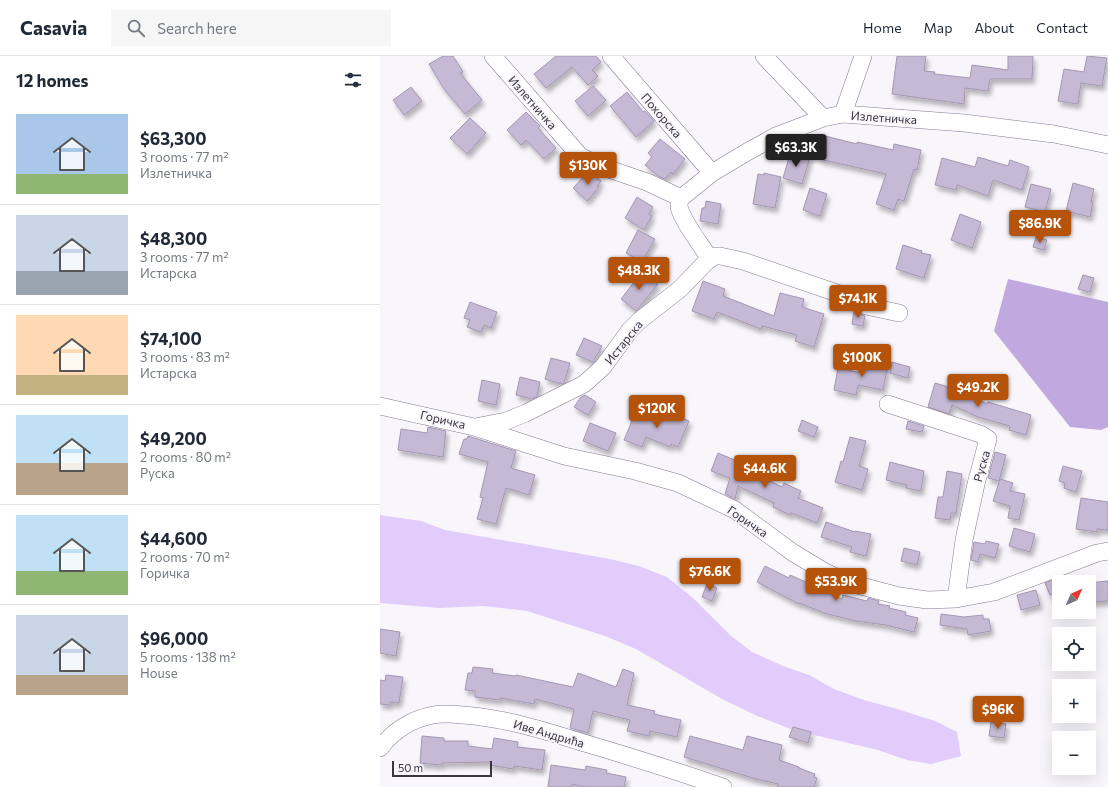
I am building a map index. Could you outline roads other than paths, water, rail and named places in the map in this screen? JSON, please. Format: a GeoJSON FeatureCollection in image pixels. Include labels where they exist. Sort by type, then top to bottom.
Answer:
{"type":"FeatureCollection","features":[{"type":"Feature","properties":{"kind":"street","name":"Излетничка"},"geometry":{"type":"LineString","coordinates":[[493,56],[580,156],[588,162],[647,182],[680,198],[712,172],[776,136],[823,118],[843,114],[964,123],[1054,134],[1108,144]]}},
{"type":"Feature","properties":{"kind":"street","name":"Похорска"},"geometry":{"type":"LineString","coordinates":[[612,56],[712,172]]}},
{"type":"Feature","properties":{"kind":"street"},"geometry":{"type":"LineString","coordinates":[[764,56],[823,118]]}},
{"type":"Feature","properties":{"kind":"street"},"geometry":{"type":"LineString","coordinates":[[843,114],[863,56]]}},
{"type":"Feature","properties":{"kind":"street"},"geometry":{"type":"LineString","coordinates":[[680,198],[680,207],[683,215],[710,259],[720,256],[743,261],[837,293],[866,306],[899,313]]}},
{"type":"Feature","properties":{"kind":"street","name":"Истарска"},"geometry":{"type":"LineString","coordinates":[[474,427],[506,421],[526,413],[584,384],[603,367],[630,330],[680,289],[710,259]]}},
{"type":"Feature","properties":{"kind":"street","name":"Руска"},"geometry":{"type":"LineString","coordinates":[[888,404],[980,434],[988,439],[976,484],[964,540],[956,598]]}},
{"type":"Feature","properties":{"kind":"street","name":"Горичка"},"geometry":{"type":"LineString","coordinates":[[380,406],[474,427],[564,456],[635,471],[678,483],[735,510],[792,552],[825,572],[846,582],[899,596],[927,600],[956,598],[994,592],[1097,553],[1108,551]]}},
{"type":"Feature","properties":{"kind":"street","name":"Иве Андрића"},"geometry":{"type":"LineString","coordinates":[[380,748],[403,726],[414,720],[434,714],[446,713],[470,715],[530,726],[724,787]]}}]}
